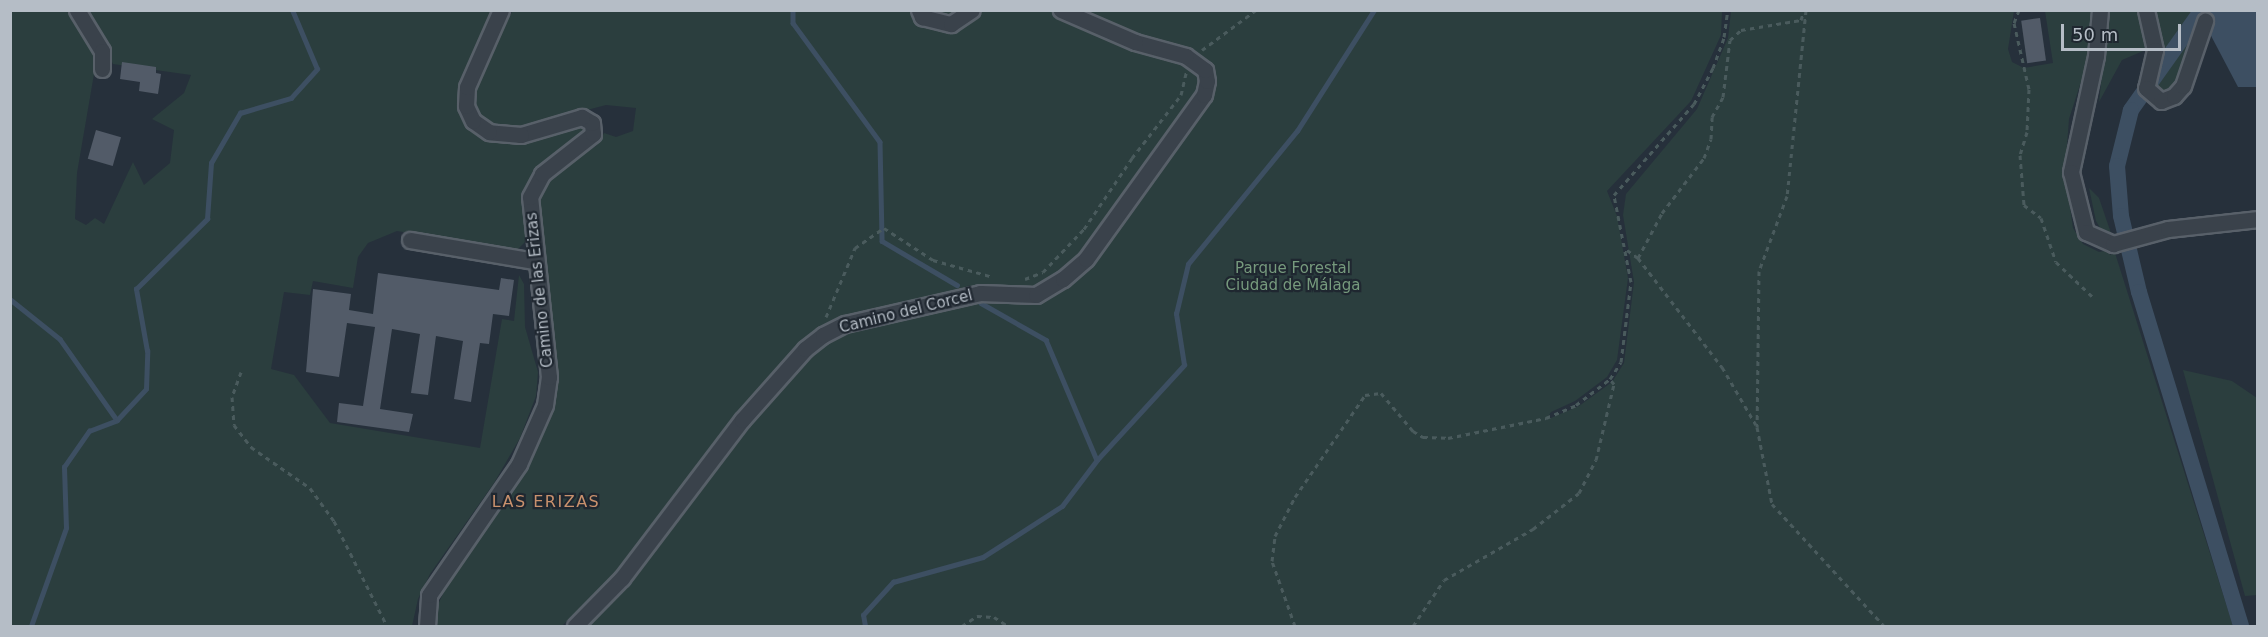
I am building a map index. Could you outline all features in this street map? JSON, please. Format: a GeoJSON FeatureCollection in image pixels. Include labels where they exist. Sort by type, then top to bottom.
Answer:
{"type":"FeatureCollection","features":[{"type":"Feature","properties":{"kind":"street"},"geometry":{"type":"LineString","coordinates":[[78,10],[102,51],[102,69]]}},
{"type":"Feature","properties":{"kind":"street","name":"Camino de las Erizas"},"geometry":{"type":"LineString","coordinates":[[427,627],[429,595],[519,464],[545,405],[549,377],[534,261],[530,197],[536,182],[566,154],[586,142],[593,134],[592,123],[582,117],[569,118],[537,132],[507,135],[489,132],[473,122],[466,106],[467,87],[501,10]]}},
{"type":"Feature","properties":{"kind":"street"},"geometry":{"type":"LineString","coordinates":[[919,10],[922,17],[951,24],[972,10]]}},
{"type":"Feature","properties":{"kind":"street"},"geometry":{"type":"LineString","coordinates":[[1061,10],[1092,27],[1189,58]]}},
{"type":"Feature","properties":{"kind":"street"},"geometry":{"type":"LineString","coordinates":[[2100,10],[2096,56],[2071,172],[2086,232],[2113,244],[2141,235],[2258,219]]}},
{"type":"Feature","properties":{"kind":"street"},"geometry":{"type":"LineString","coordinates":[[2146,10],[2155,50],[2146,88],[2161,101],[2174,96],[2183,86],[2205,21]]}},
{"type":"Feature","properties":{"kind":"street","name":"Camino del Corcel"},"geometry":{"type":"LineString","coordinates":[[575,627],[622,578],[742,420],[805,349],[823,335],[845,324],[980,293],[1036,295],[1063,279],[1086,259],[1204,95],[1205,70],[1189,58]]}},
{"type":"Feature","properties":{"kind":"street"},"geometry":{"type":"LineString","coordinates":[[410,240],[534,261]]}},
{"type":"Feature","properties":{"kind":"path"},"geometry":{"type":"LineString","coordinates":[[1018,281],[1043,272],[1084,230],[1132,158],[1181,95],[1189,58],[1256,10]]}},
{"type":"Feature","properties":{"kind":"path"},"geometry":{"type":"LineString","coordinates":[[1295,627],[1272,561],[1275,537],[1300,489],[1365,395],[1381,393],[1413,431],[1424,436],[1448,438],[1546,418],[1576,405],[1610,379],[1621,362],[1630,304],[1627,250],[1614,195],[1694,104],[1713,68],[1725,37],[1728,10]]}},
{"type":"Feature","properties":{"kind":"path"},"geometry":{"type":"LineString","coordinates":[[1638,258],[1662,213],[1704,158],[1711,139],[1712,117],[1723,97],[1730,40],[1741,30],[1801,20],[1805,10]]}},
{"type":"Feature","properties":{"kind":"path"},"geometry":{"type":"LineString","coordinates":[[1805,10],[1787,195],[1759,271],[1756,427],[1772,504],[1884,627]]}},
{"type":"Feature","properties":{"kind":"path"},"geometry":{"type":"LineString","coordinates":[[2019,10],[2014,23],[2029,89],[2027,132],[2020,155],[2024,205],[2041,218],[2056,262],[2094,298]]}},
{"type":"Feature","properties":{"kind":"path"},"geometry":{"type":"LineString","coordinates":[[1725,37],[1730,40]]}},
{"type":"Feature","properties":{"kind":"path"},"geometry":{"type":"LineString","coordinates":[[823,335],[827,313],[855,248],[884,228],[933,260],[995,277]]}},
{"type":"Feature","properties":{"kind":"path"},"geometry":{"type":"LineString","coordinates":[[1627,250],[1638,258],[1722,367],[1756,427]]}},
{"type":"Feature","properties":{"kind":"path"},"geometry":{"type":"LineString","coordinates":[[241,372],[232,397],[234,425],[251,447],[310,488],[334,521],[387,627]]}},
{"type":"Feature","properties":{"kind":"path"},"geometry":{"type":"LineString","coordinates":[[1413,627],[1444,580],[1533,529],[1579,493],[1596,460],[1614,384],[1610,379]]}},
{"type":"Feature","properties":{"kind":"path"},"geometry":{"type":"LineString","coordinates":[[962,627],[977,616],[994,617],[1008,627]]}},
{"type":"Feature","properties":{"kind":"green space","name":"Parque Forestal Ciudad de Málaga"},"geometry":{"type":"Polygon","coordinates":[[[513,10],[1722,11],[1721,35],[1691,101],[1607,191],[1617,216],[1628,278],[1617,360],[1607,377],[1575,401],[1551,412],[1546,420],[1579,406],[1612,382],[1624,363],[1634,282],[1623,215],[1626,194],[1697,109],[1728,38],[1731,11],[2014,11],[2008,49],[2012,62],[2024,68],[2053,63],[2045,11],[2091,11],[2088,60],[2069,119],[2065,172],[2073,228],[2083,244],[2099,252],[2109,250],[2110,255],[2115,253],[2233,626],[584,626],[746,425],[811,354],[828,340],[852,330],[906,317],[905,302],[838,321],[735,417],[615,573],[562,626],[436,626],[437,607],[450,578],[472,551],[539,444],[555,390],[537,202],[544,183],[565,163],[596,146],[604,133],[616,137],[633,131],[636,108],[606,105],[515,129],[491,127],[477,116],[470,100],[474,84],[513,10]]]}},
{"type":"Feature","properties":{"kind":"green space"},"geometry":{"type":"Polygon","coordinates":[[[10,11],[69,11],[94,51],[94,74],[77,173],[75,219],[86,225],[95,218],[104,224],[133,162],[144,185],[170,163],[174,130],[152,119],[184,93],[191,75],[113,64],[85,11],[498,11],[470,70],[465,121],[524,141],[578,125],[583,127],[583,135],[552,156],[526,213],[525,242],[517,250],[397,231],[368,243],[358,257],[353,288],[313,281],[310,295],[284,292],[271,369],[294,375],[330,423],[480,448],[502,319],[514,321],[519,275],[524,284],[525,327],[538,372],[536,396],[520,438],[494,483],[430,574],[418,599],[412,626],[11,626],[10,11]]]}},
{"type":"Feature","properties":{"kind":"green space"},"geometry":{"type":"Polygon","coordinates":[[[2109,11],[2141,11],[2148,49],[2122,60],[2099,102],[2109,11]]]}},
{"type":"Feature","properties":{"kind":"green space"},"geometry":{"type":"Polygon","coordinates":[[[2150,11],[2198,11],[2201,20],[2176,85],[2167,93],[2157,94],[2153,87],[2150,11]]]}},
{"type":"Feature","properties":{"kind":"green space"},"geometry":{"type":"Polygon","coordinates":[[[2089,188],[2099,198],[2112,236],[2105,236],[2096,221],[2089,188]]]}},
{"type":"Feature","properties":{"kind":"green space"},"geometry":{"type":"Polygon","coordinates":[[[2183,370],[2232,381],[2257,398],[2257,595],[2245,596],[2183,370]]]}},
{"type":"Feature","properties":{"kind":"water"},"geometry":{"type":"Polygon","coordinates":[[[2198,11],[2257,11],[2257,87],[2238,87],[2198,11]]]}},
{"type":"Feature","properties":{"kind":"building"},"geometry":{"type":"Polygon","coordinates":[[[2040,18],[2046,61],[2027,63],[2021,21],[2040,18]]]}},
{"type":"Feature","properties":{"kind":"building"},"geometry":{"type":"Polygon","coordinates":[[[122,62],[156,67],[156,73],[161,74],[158,94],[139,91],[140,82],[120,79],[122,62]]]}},
{"type":"Feature","properties":{"kind":"building"},"geometry":{"type":"Polygon","coordinates":[[[96,130],[121,137],[113,166],[88,159],[96,130]]]}},
{"type":"Feature","properties":{"kind":"building"},"geometry":{"type":"Polygon","coordinates":[[[378,273],[499,290],[501,278],[514,280],[509,316],[493,314],[489,344],[480,343],[471,402],[454,399],[463,341],[436,336],[428,395],[411,393],[420,334],[392,329],[380,409],[413,414],[409,432],[337,422],[339,403],[363,406],[375,327],[347,323],[339,377],[306,372],[313,289],[351,294],[349,310],[373,314],[378,273]]]}},
{"type":"Feature","properties":{"kind":"waterway"},"geometry":{"type":"LineString","coordinates":[[31,626],[66,528],[64,467],[89,431],[117,420],[146,389],[147,351],[136,289],[207,219],[211,163],[240,113],[291,98],[317,69],[292,10]]}},
{"type":"Feature","properties":{"kind":"waterway"},"geometry":{"type":"LineString","coordinates":[[793,10],[793,23],[880,142],[882,241],[957,285]]}},
{"type":"Feature","properties":{"kind":"waterway"},"geometry":{"type":"LineString","coordinates":[[865,626],[863,615],[893,582],[983,557],[1062,506],[1097,460],[1184,365],[1176,314],[1188,264],[1297,131],[1374,10]]}},
{"type":"Feature","properties":{"kind":"waterway"},"geometry":{"type":"LineString","coordinates":[[2202,10],[2131,110],[2117,166],[2121,216],[2139,292],[2241,626]]}},
{"type":"Feature","properties":{"kind":"waterway"},"geometry":{"type":"LineString","coordinates":[[10,299],[60,339],[117,420]]}},
{"type":"Feature","properties":{"kind":"waterway"},"geometry":{"type":"LineString","coordinates":[[981,303],[1046,340],[1097,460]]}},
{"type":"Feature","properties":{"kind":"district","name":"LAS ERIZAS"},"geometry":{"type":"Point","coordinates":[546,502]}}]}
